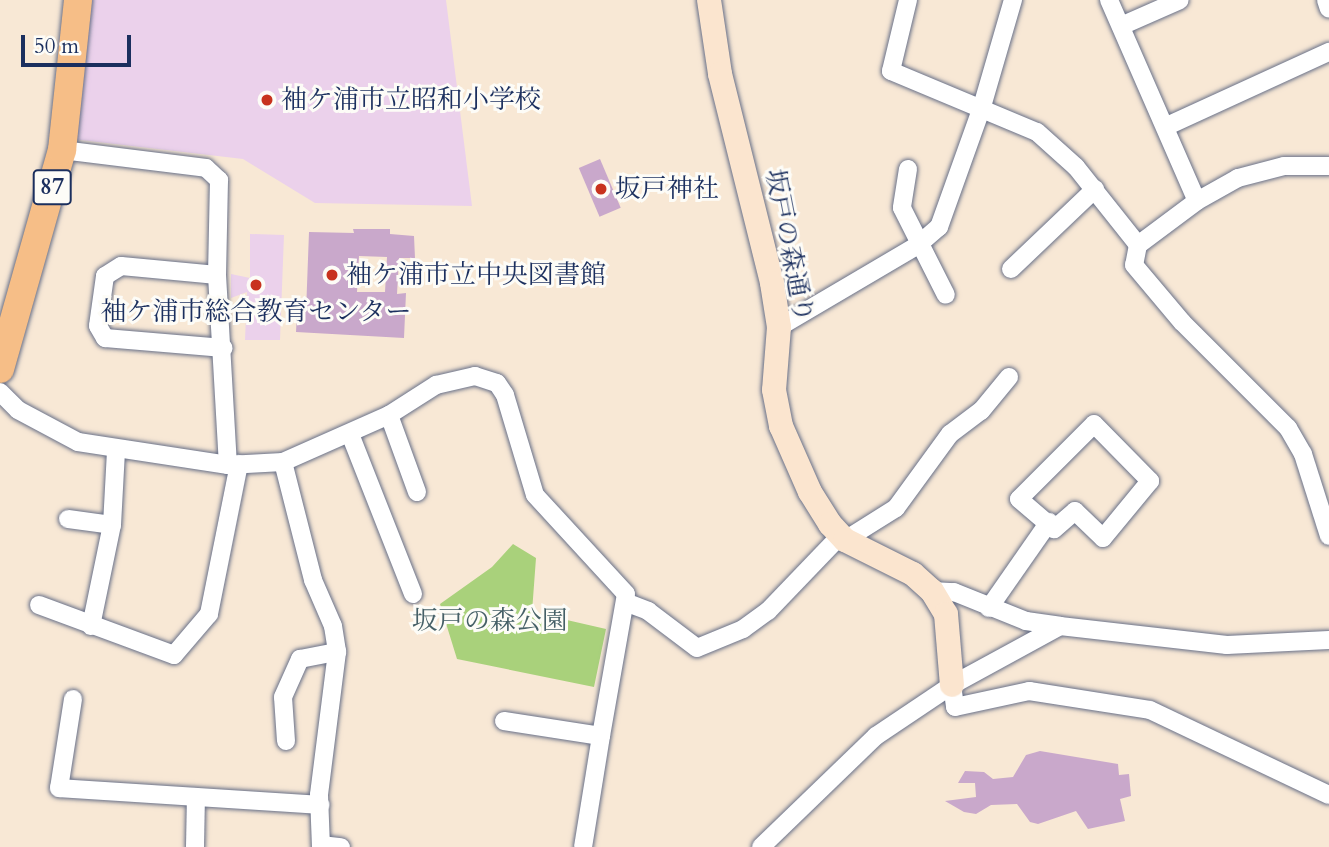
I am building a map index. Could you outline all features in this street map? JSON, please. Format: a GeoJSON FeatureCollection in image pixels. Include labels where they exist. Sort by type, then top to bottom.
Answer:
{"type":"FeatureCollection","features":[{"type":"Feature","properties":{"kind":"main road","name":"87"},"geometry":{"type":"LineString","coordinates":[[0,369],[35,258],[62,150],[78,0]]}},
{"type":"Feature","properties":{"kind":"street","name":"坂戸の森通り"},"geometry":{"type":"LineString","coordinates":[[709,0],[720,74],[779,327],[774,390],[781,426],[810,492],[843,538],[913,575],[932,592],[946,614],[952,685]]}},
{"type":"Feature","properties":{"kind":"street"},"geometry":{"type":"LineString","coordinates":[[908,0],[891,71],[1037,132],[1095,189],[1138,245]]}},
{"type":"Feature","properties":{"kind":"street"},"geometry":{"type":"LineString","coordinates":[[779,327],[918,245],[939,227],[981,110],[1013,0]]}},
{"type":"Feature","properties":{"kind":"street"},"geometry":{"type":"LineString","coordinates":[[1109,0],[1198,201]]}},
{"type":"Feature","properties":{"kind":"street"},"geometry":{"type":"LineString","coordinates":[[1121,26],[1180,0]]}},
{"type":"Feature","properties":{"kind":"street"},"geometry":{"type":"LineString","coordinates":[[1325,0],[1329,9]]}},
{"type":"Feature","properties":{"kind":"street"},"geometry":{"type":"LineString","coordinates":[[1167,126],[1329,52]]}},
{"type":"Feature","properties":{"kind":"street"},"geometry":{"type":"LineString","coordinates":[[39,605],[174,655],[209,614],[233,464],[217,275],[219,180],[206,169],[62,150]]}},
{"type":"Feature","properties":{"kind":"street"},"geometry":{"type":"LineString","coordinates":[[1329,166],[1254,173],[1198,201],[1138,245],[1134,265],[1138,274],[1288,428],[1303,454],[1329,536]]}},
{"type":"Feature","properties":{"kind":"street"},"geometry":{"type":"LineString","coordinates":[[908,169],[902,208],[918,245],[946,295]]}},
{"type":"Feature","properties":{"kind":"street"},"geometry":{"type":"LineString","coordinates":[[1011,268],[1095,189]]}},
{"type":"Feature","properties":{"kind":"street"},"geometry":{"type":"LineString","coordinates":[[217,275],[121,266],[105,276],[98,326],[105,338],[224,348]]}},
{"type":"Feature","properties":{"kind":"street"},"geometry":{"type":"LineString","coordinates":[[0,391],[45,426],[78,442],[116,450],[233,464],[283,462],[388,415],[436,385],[475,376],[497,383],[505,395],[535,495],[626,594],[583,847]]}},
{"type":"Feature","properties":{"kind":"street"},"geometry":{"type":"LineString","coordinates":[[625,602],[648,611],[698,648],[743,629],[768,611],[843,538],[896,508],[950,434],[981,411],[1009,377]]}},
{"type":"Feature","properties":{"kind":"street"},"geometry":{"type":"LineString","coordinates":[[388,415],[417,492]]}},
{"type":"Feature","properties":{"kind":"street"},"geometry":{"type":"LineString","coordinates":[[1094,424],[1150,481],[1103,538],[1075,511],[1055,529],[1049,522],[1019,499],[1094,424]]}},
{"type":"Feature","properties":{"kind":"street"},"geometry":{"type":"LineString","coordinates":[[350,434],[413,594]]}},
{"type":"Feature","properties":{"kind":"street"},"geometry":{"type":"LineString","coordinates":[[91,626],[112,525],[116,450]]}},
{"type":"Feature","properties":{"kind":"street"},"geometry":{"type":"LineString","coordinates":[[283,462],[313,580],[333,626],[337,652],[320,805],[321,846],[341,847]]}},
{"type":"Feature","properties":{"kind":"street"},"geometry":{"type":"LineString","coordinates":[[68,519],[112,525]]}},
{"type":"Feature","properties":{"kind":"street"},"geometry":{"type":"LineString","coordinates":[[989,608],[1049,522]]}},
{"type":"Feature","properties":{"kind":"street"},"geometry":{"type":"LineString","coordinates":[[932,592],[954,592],[989,608],[1060,626],[1227,645],[1329,640]]}},
{"type":"Feature","properties":{"kind":"street"},"geometry":{"type":"LineString","coordinates":[[761,847],[876,736],[952,685],[1060,626]]}},
{"type":"Feature","properties":{"kind":"street"},"geometry":{"type":"LineString","coordinates":[[286,741],[283,697],[300,659],[337,652]]}},
{"type":"Feature","properties":{"kind":"street"},"geometry":{"type":"LineString","coordinates":[[952,685],[955,707],[1029,691],[1150,709],[1329,795]]}},
{"type":"Feature","properties":{"kind":"street"},"geometry":{"type":"LineString","coordinates":[[73,699],[59,788],[320,805]]}},
{"type":"Feature","properties":{"kind":"street"},"geometry":{"type":"LineString","coordinates":[[504,721],[601,736]]}},
{"type":"Feature","properties":{"kind":"street"},"geometry":{"type":"LineString","coordinates":[[195,847],[196,797]]}},
{"type":"Feature","properties":{"kind":"shaded area","name":"袖ケ浦市立昭和小学校"},"geometry":{"type":"Polygon","coordinates":[[[89,0],[446,0],[472,206],[315,203],[243,159],[72,139],[89,0]]]}},
{"type":"Feature","properties":{"kind":"shaded area","name":"袖ケ浦市総合教育センター"},"geometry":{"type":"Polygon","coordinates":[[[250,234],[284,235],[280,340],[245,340],[247,292],[231,298],[231,274],[250,278],[250,234]]]}},
{"type":"Feature","properties":{"kind":"green space","name":"坂戸の森公園"},"geometry":{"type":"Polygon","coordinates":[[[513,544],[536,558],[532,612],[606,629],[594,687],[457,659],[440,604],[492,567],[513,544]]]}},
{"type":"Feature","properties":{"kind":"building"},"geometry":{"type":"Polygon","coordinates":[[[600,159],[621,208],[600,217],[579,168],[600,159]]]}},
{"type":"Feature","properties":{"kind":"building","name":"袖ケ浦市立中央図書館"},"geometry":{"type":"Polygon","coordinates":[[[353,229],[390,229],[390,234],[414,236],[415,258],[399,258],[397,294],[406,293],[404,338],[296,332],[297,312],[306,312],[309,232],[354,233],[353,229]],[[359,256],[357,292],[385,292],[387,257],[359,256]]]}},
{"type":"Feature","properties":{"kind":"building"},"geometry":{"type":"Polygon","coordinates":[[[1040,751],[1118,764],[1119,775],[1129,774],[1131,796],[1120,799],[1125,821],[1088,829],[1076,811],[1038,824],[1030,822],[1017,804],[991,805],[976,814],[964,812],[945,801],[976,797],[975,783],[958,783],[965,771],[984,772],[993,779],[1013,777],[1026,755],[1040,751]]]}},
{"type":"Feature","properties":{"kind":"place","name":"袖ケ浦市立昭和小学校"},"geometry":{"type":"Point","coordinates":[267,100]}},
{"type":"Feature","properties":{"kind":"place","name":"坂戸神社"},"geometry":{"type":"Point","coordinates":[601,189]}},
{"type":"Feature","properties":{"kind":"place","name":"袖ケ浦市立中央図書館"},"geometry":{"type":"Point","coordinates":[332,275]}},
{"type":"Feature","properties":{"kind":"place","name":"袖ケ浦市総合教育センター"},"geometry":{"type":"Point","coordinates":[256,285]}}]}
